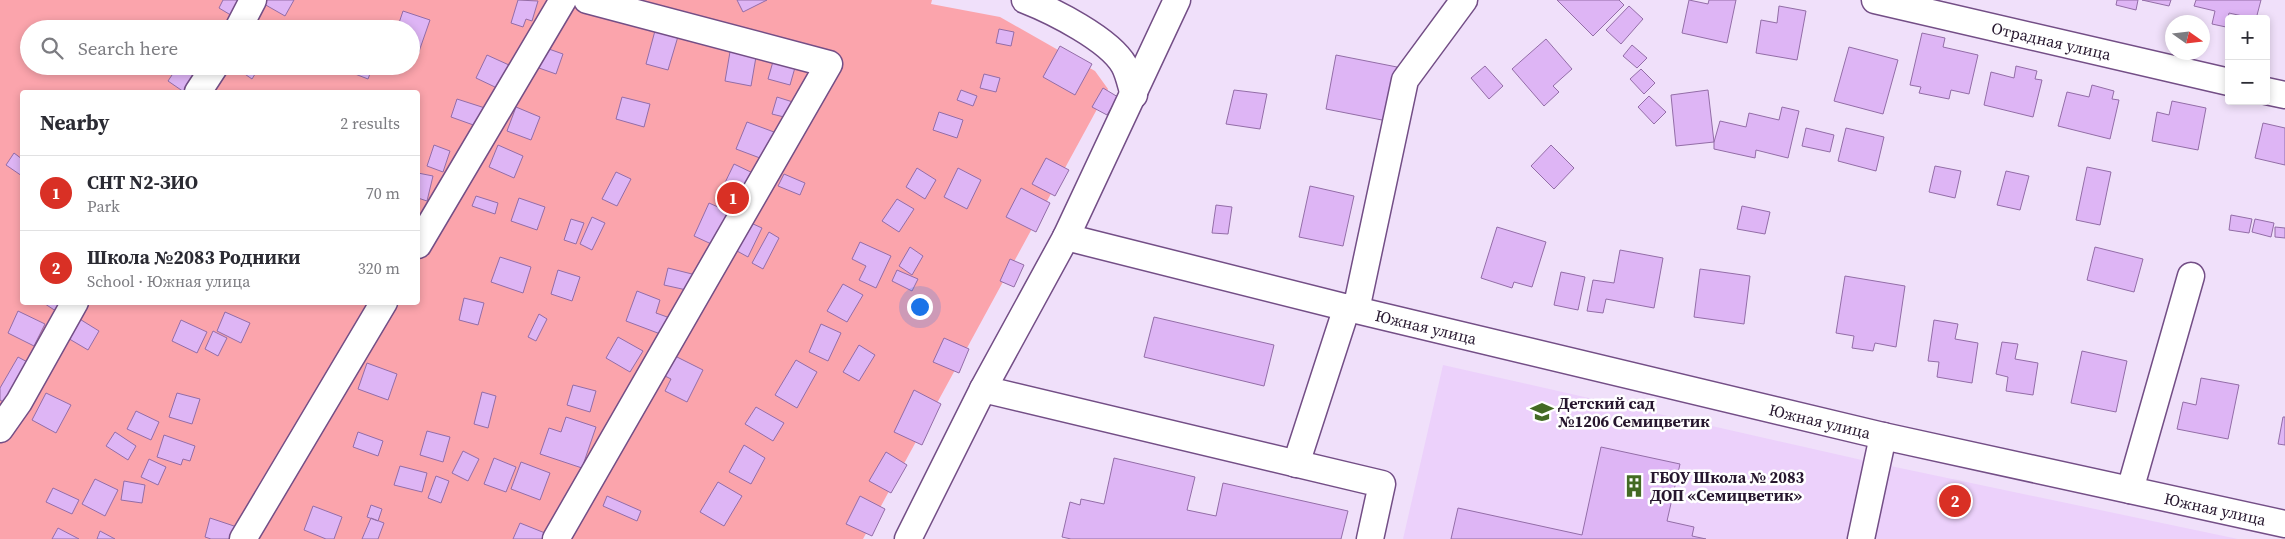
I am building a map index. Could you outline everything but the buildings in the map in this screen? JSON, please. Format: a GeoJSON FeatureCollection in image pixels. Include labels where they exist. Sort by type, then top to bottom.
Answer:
{"type":"FeatureCollection","features":[{"type":"Feature","properties":{"kind":"street"},"geometry":{"type":"LineString","coordinates":[[243,20],[253,0]]}},
{"type":"Feature","properties":{"kind":"street"},"geometry":{"type":"LineString","coordinates":[[420,242],[563,0]]}},
{"type":"Feature","properties":{"kind":"street"},"geometry":{"type":"LineString","coordinates":[[556,539],[829,64],[587,0]]}},
{"type":"Feature","properties":{"kind":"street"},"geometry":{"type":"LineString","coordinates":[[1025,0],[1046,9],[1105,44],[1124,65],[1134,95]]}},
{"type":"Feature","properties":{"kind":"street"},"geometry":{"type":"LineString","coordinates":[[908,539],[983,389],[1066,237],[1177,0]]}},
{"type":"Feature","properties":{"kind":"street"},"geometry":{"type":"LineString","coordinates":[[1296,464],[1351,308],[1405,80],[1464,0]]}},
{"type":"Feature","properties":{"kind":"street","name":"Отрадная улица"},"geometry":{"type":"LineString","coordinates":[[1875,0],[2225,81]]}},
{"type":"Feature","properties":{"kind":"street"},"geometry":{"type":"LineString","coordinates":[[199,90],[209,75]]}},
{"type":"Feature","properties":{"kind":"street"},"geometry":{"type":"LineString","coordinates":[[2270,92],[2285,96]]}},
{"type":"Feature","properties":{"kind":"street","name":"Южная улица"},"geometry":{"type":"LineString","coordinates":[[1066,237],[1351,308],[1883,436],[2285,524]]}},
{"type":"Feature","properties":{"kind":"street"},"geometry":{"type":"LineString","coordinates":[[2130,490],[2191,276]]}},
{"type":"Feature","properties":{"kind":"street"},"geometry":{"type":"LineString","coordinates":[[0,429],[19,402],[73,305]]}},
{"type":"Feature","properties":{"kind":"street"},"geometry":{"type":"LineString","coordinates":[[243,539],[382,305]]}},
{"type":"Feature","properties":{"kind":"street"},"geometry":{"type":"LineString","coordinates":[[983,389],[1382,484],[1370,539]]}},
{"type":"Feature","properties":{"kind":"street"},"geometry":{"type":"LineString","coordinates":[[1861,539],[1883,436]]}},
{"type":"Feature","properties":{"kind":"shaded area"},"geometry":{"type":"Polygon","coordinates":[[[0,0],[932,0],[931,4],[1000,17],[1095,71],[1108,89],[863,539],[0,539],[0,0]]]}},
{"type":"Feature","properties":{"kind":"shaded area","name":"Детский сад №1206 Семицветик"},"geometry":{"type":"Polygon","coordinates":[[[1443,365],[1862,460],[2238,539],[1403,539],[1443,365]]]}},
{"type":"Feature","properties":{"kind":"place","name":"СНТ N2-ЗИО"},"geometry":{"type":"Point","coordinates":[733,198]}},
{"type":"Feature","properties":{"kind":"place","name":"Детский сад №1206 Семицветик"},"geometry":{"type":"Point","coordinates":[1542,412]}},
{"type":"Feature","properties":{"kind":"place","name":"ГБОУ Школа № 2083 ДОП «Семицветик»"},"geometry":{"type":"Point","coordinates":[1634,486]}},
{"type":"Feature","properties":{"kind":"place","name":"Школа №2083 Родники"},"geometry":{"type":"Point","coordinates":[1955,501]}}]}
